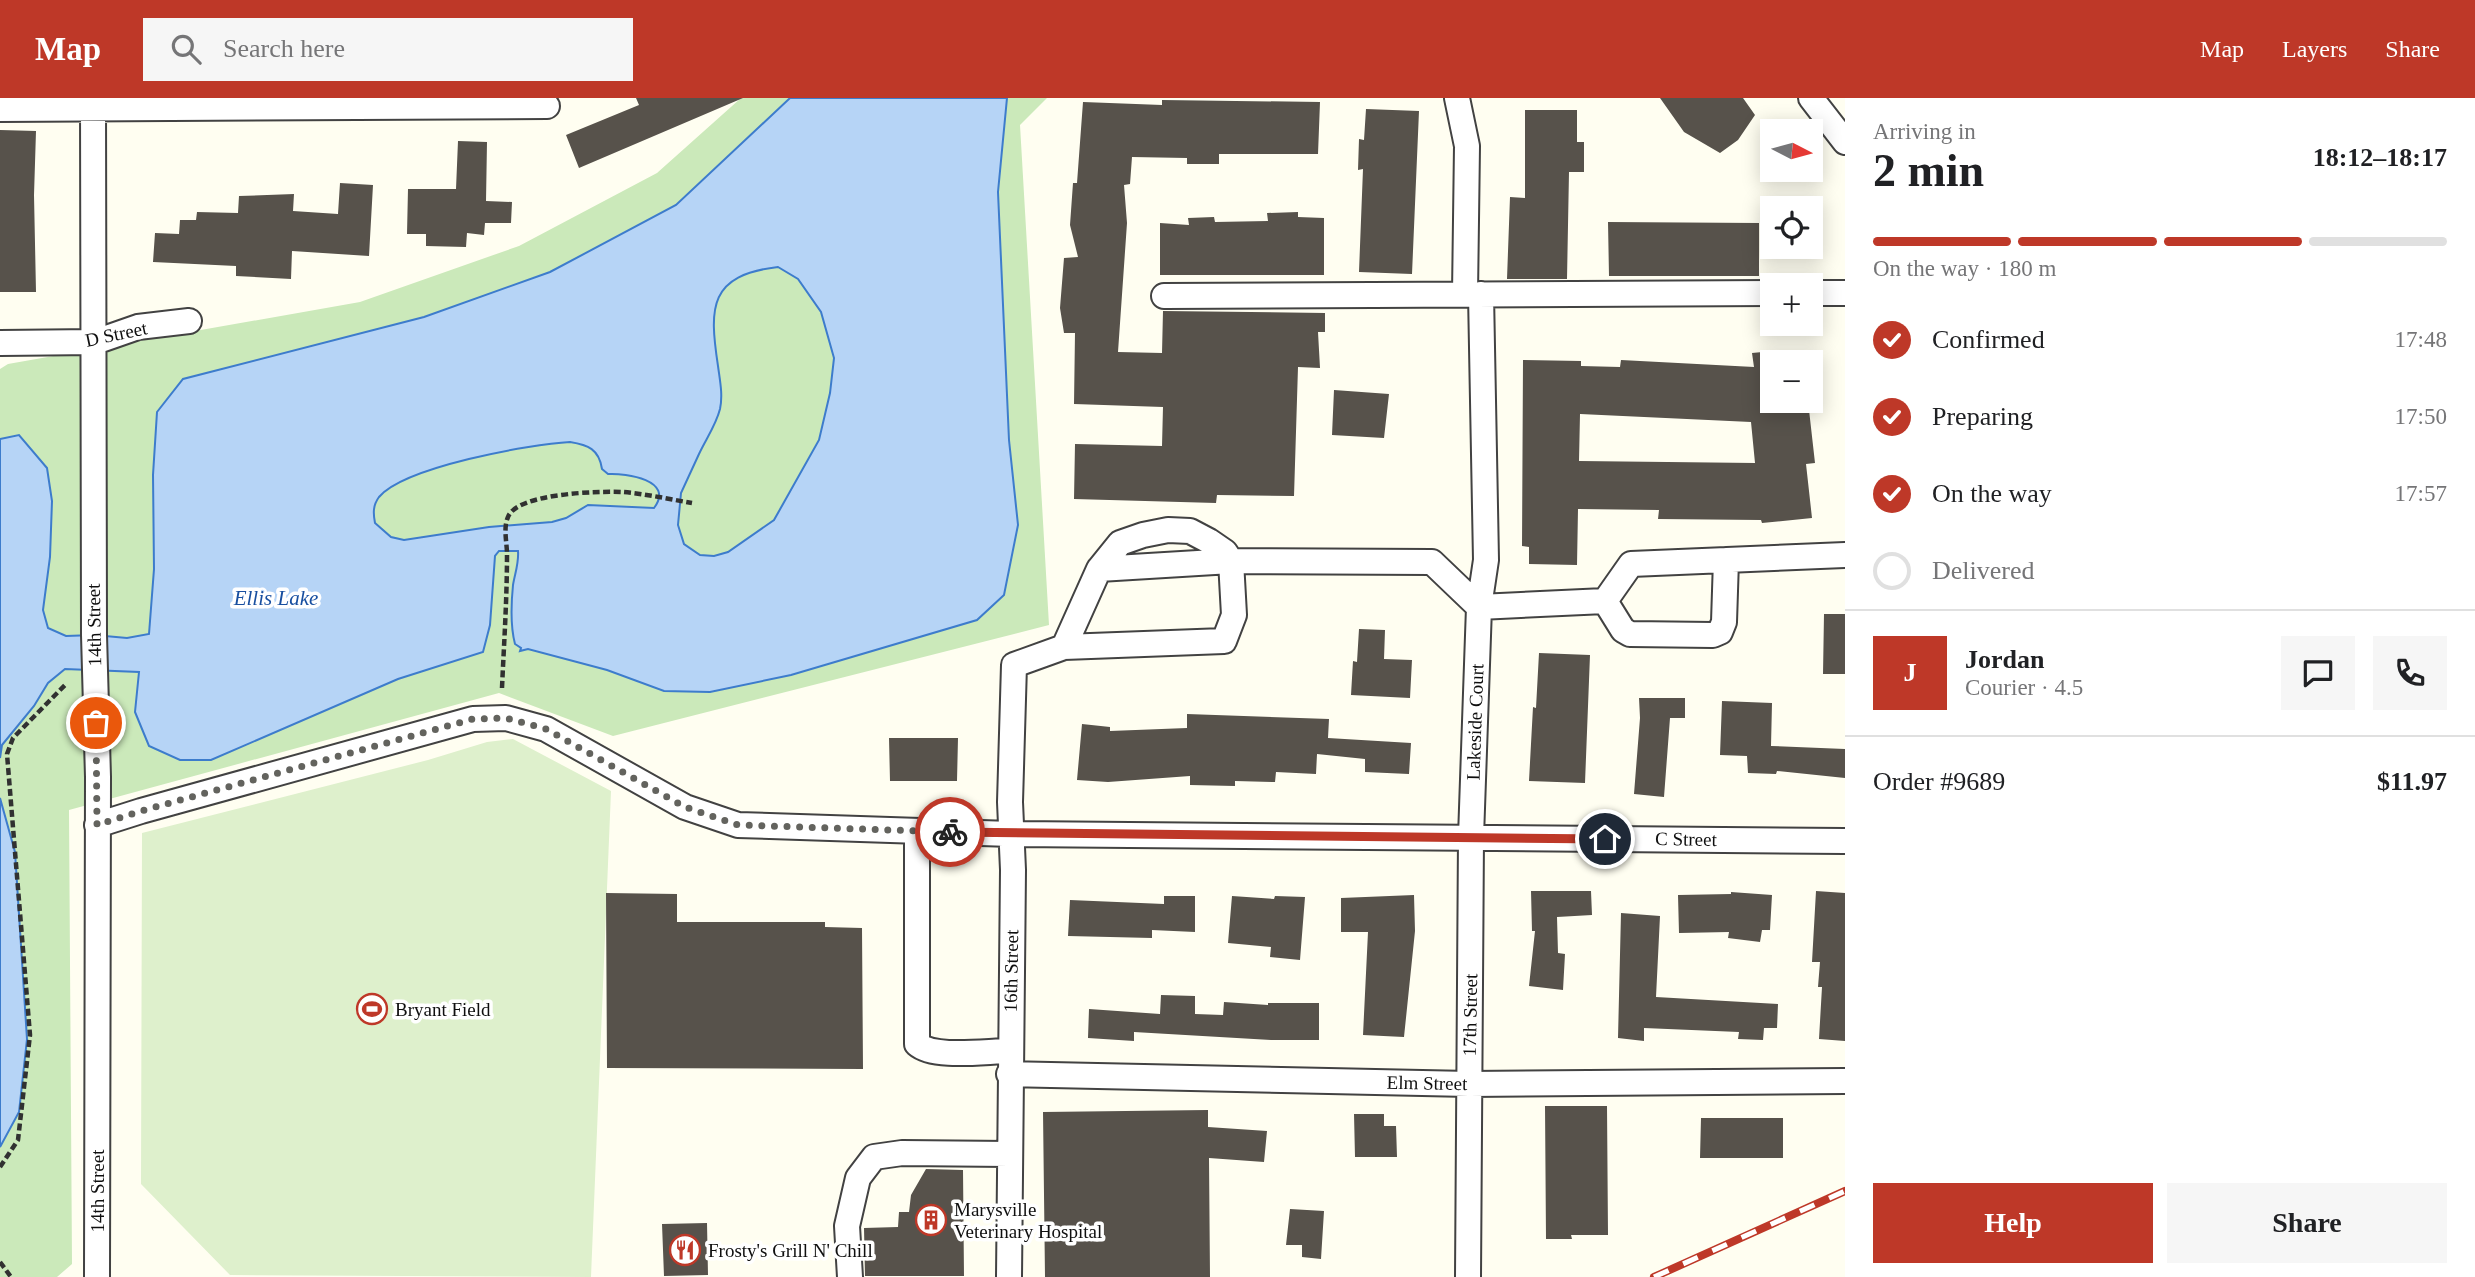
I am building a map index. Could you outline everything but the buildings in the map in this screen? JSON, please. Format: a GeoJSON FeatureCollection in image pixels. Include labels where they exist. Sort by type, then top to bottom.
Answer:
{"type":"FeatureCollection","features":[{"type":"Feature","properties":{"kind":"street","name":"Lakeside Court"},"geometry":{"type":"LineString","coordinates":[[1457,98],[1467,146],[1486,560],[1479,607],[1471,837]]}},
{"type":"Feature","properties":{"kind":"street"},"geometry":{"type":"LineString","coordinates":[[1811,98],[1845,142]]}},
{"type":"Feature","properties":{"kind":"street"},"geometry":{"type":"LineString","coordinates":[[0,109],[93,103],[548,101]]}},
{"type":"Feature","properties":{"kind":"street","name":"14th Street"},"geometry":{"type":"LineString","coordinates":[[93,103],[97,1277]]}},
{"type":"Feature","properties":{"kind":"street"},"geometry":{"type":"LineString","coordinates":[[1164,296],[1760,293]]}},
{"type":"Feature","properties":{"kind":"street"},"geometry":{"type":"LineString","coordinates":[[1823,293],[1845,293]]}},
{"type":"Feature","properties":{"kind":"street","name":"D Street"},"geometry":{"type":"LineString","coordinates":[[0,344],[95,342],[138,327],[189,321]]}},
{"type":"Feature","properties":{"kind":"street"},"geometry":{"type":"LineString","coordinates":[[1168,530],[1190,531],[1225,552],[1231,561],[1234,615],[1224,641],[1064,647],[1099,569],[1119,543],[1168,530]]}},
{"type":"Feature","properties":{"kind":"street"},"geometry":{"type":"LineString","coordinates":[[1605,601],[1631,564],[1845,555]]}},
{"type":"Feature","properties":{"kind":"street"},"geometry":{"type":"LineString","coordinates":[[1605,601],[1623,630],[1630,634],[1713,635],[1720,632],[1724,622],[1726,560]]}},
{"type":"Feature","properties":{"kind":"street"},"geometry":{"type":"LineString","coordinates":[[1099,569],[1231,561],[1432,562],[1479,607],[1605,601]]}},
{"type":"Feature","properties":{"kind":"street","name":"16th Street"},"geometry":{"type":"LineString","coordinates":[[1009,1277],[1009,1063],[1013,870],[1010,834],[1014,665],[1064,647]]}},
{"type":"Feature","properties":{"kind":"street","name":"C Street"},"geometry":{"type":"LineString","coordinates":[[97,825],[473,719],[506,718],[546,729],[685,807],[738,825],[1010,834],[1845,841]]}},
{"type":"Feature","properties":{"kind":"street","name":"Elm Street"},"geometry":{"type":"LineString","coordinates":[[917,831],[917,1044],[924,1051],[1009,1063],[1469,1084],[1845,1081]]}},
{"type":"Feature","properties":{"kind":"street","name":"17th Street"},"geometry":{"type":"LineString","coordinates":[[1468,1277],[1471,837]]}},
{"type":"Feature","properties":{"kind":"street"},"geometry":{"type":"LineString","coordinates":[[850,1277],[847,1226],[858,1178],[874,1157],[902,1153],[1009,1154]]}},
{"type":"Feature","properties":{"kind":"path"},"geometry":{"type":"LineString","coordinates":[[502,688],[506,524],[508,516],[516,506],[533,500],[590,492],[624,492],[692,503]]}},
{"type":"Feature","properties":{"kind":"path"},"geometry":{"type":"LineString","coordinates":[[0,1167],[18,1140],[30,1035],[7,754],[13,738],[66,684]]}},
{"type":"Feature","properties":{"kind":"path"},"geometry":{"type":"LineString","coordinates":[[0,1262],[11,1277]]}},
{"type":"Feature","properties":{"kind":"green space","name":"Ellis Lake"},"geometry":{"type":"Polygon","coordinates":[[[741,98],[1047,98],[1020,125],[1049,625],[613,736],[499,693],[69,810],[72,1264],[57,1277],[0,1277],[0,369],[8,364],[360,302],[519,246],[657,173],[741,98]]]}},
{"type":"Feature","properties":{"kind":"green space","name":"Bryant Field"},"geometry":{"type":"Polygon","coordinates":[[[513,739],[611,791],[591,1277],[230,1275],[141,1184],[142,833],[428,760],[487,742],[513,739]]]}},
{"type":"Feature","properties":{"kind":"water","name":"Ellis Lake"},"geometry":{"type":"Polygon","coordinates":[[[790,98],[1007,98],[998,192],[1009,440],[1018,525],[1004,595],[977,620],[791,675],[710,692],[664,691],[607,670],[528,649],[520,651],[521,648],[515,644],[511,615],[518,551],[499,551],[495,556],[490,625],[483,652],[398,679],[211,760],[180,760],[149,746],[135,712],[139,672],[65,669],[48,683],[34,706],[2,745],[0,758],[0,439],[19,435],[47,468],[52,501],[50,557],[43,610],[48,628],[66,636],[127,638],[149,634],[154,569],[153,475],[157,412],[183,379],[424,317],[550,272],[676,205],[790,98]],[[778,267],[755,271],[726,286],[715,311],[720,409],[681,493],[678,525],[684,544],[700,555],[714,556],[728,552],[774,520],[819,440],[830,393],[834,358],[821,312],[798,279],[778,267]],[[570,442],[499,452],[414,476],[393,486],[379,497],[374,509],[375,523],[391,537],[404,540],[489,527],[552,522],[566,518],[588,505],[654,508],[659,498],[653,485],[636,477],[608,474],[602,469],[601,462],[592,449],[570,442]]]}},
{"type":"Feature","properties":{"kind":"water"},"geometry":{"type":"Polygon","coordinates":[[[0,798],[15,852],[27,1039],[19,1112],[0,1147],[0,798]]]}},
{"type":"Feature","properties":{"kind":"railway"},"geometry":{"type":"LineString","coordinates":[[1654,1277],[1845,1191]]}},
{"type":"Feature","properties":{"kind":"way so far"},"geometry":{"type":"LineString","coordinates":[[96,723],[97,825],[473,719],[506,718],[546,729],[685,807],[738,825],[950,832]]}},
{"type":"Feature","properties":{"kind":"place","name":"Bryant Field"},"geometry":{"type":"Point","coordinates":[372,1009]}},
{"type":"Feature","properties":{"kind":"place","name":"Marysville Veterinary Hospital"},"geometry":{"type":"Point","coordinates":[931,1220]}},
{"type":"Feature","properties":{"kind":"place","name":"Frosty's Grill N' Chill"},"geometry":{"type":"Point","coordinates":[685,1250]}},
{"type":"Feature","properties":{"kind":"route"},"geometry":{"type":"LineString","coordinates":[[950,832],[1605,839]]}}]}
